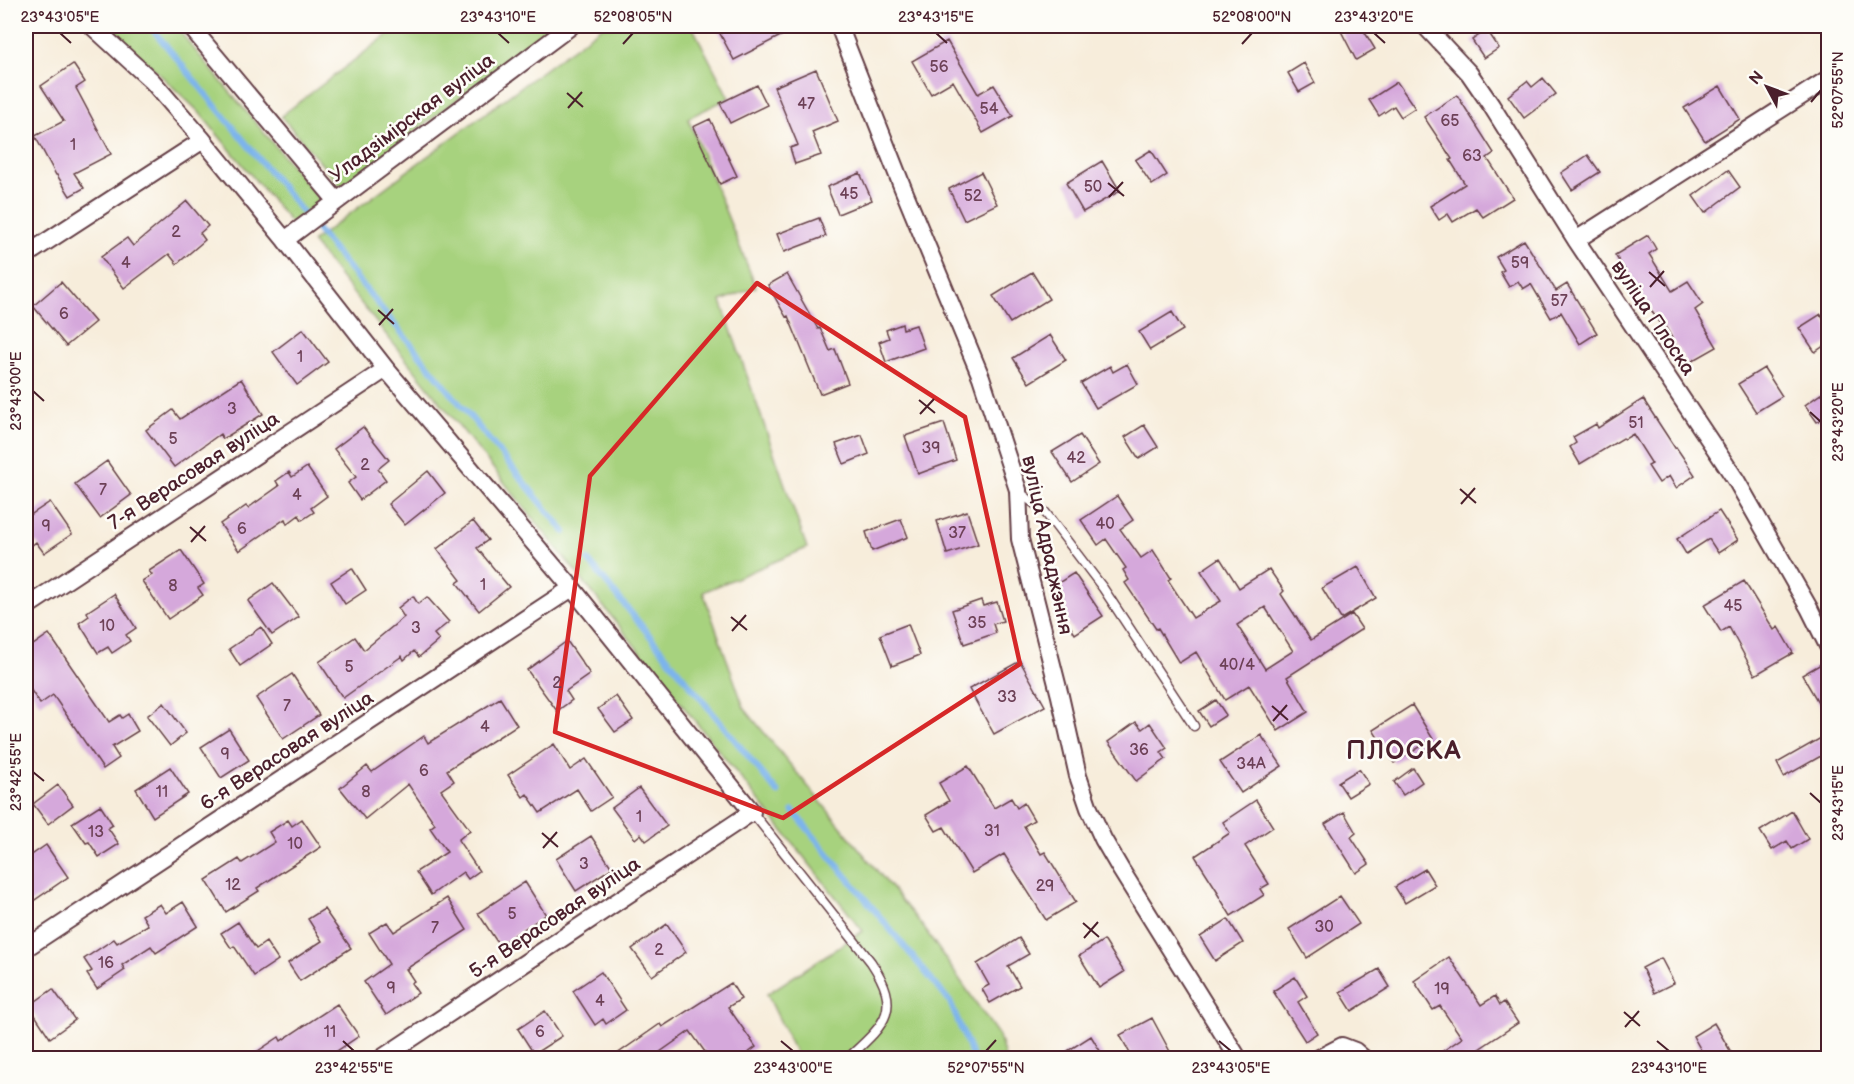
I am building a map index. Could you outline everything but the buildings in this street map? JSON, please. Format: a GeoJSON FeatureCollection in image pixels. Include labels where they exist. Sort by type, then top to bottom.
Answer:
{"type":"FeatureCollection","features":[{"type":"Feature","properties":{"kind":"street"},"geometry":{"type":"LineString","coordinates":[[92,26],[152,81],[291,235],[386,369],[572,588],[752,812]]}},
{"type":"Feature","properties":{"kind":"street"},"geometry":{"type":"LineString","coordinates":[[190,26],[331,205]]}},
{"type":"Feature","properties":{"kind":"street","name":"Уладзімірская вуліца"},"geometry":{"type":"LineString","coordinates":[[291,235],[571,26]]}},
{"type":"Feature","properties":{"kind":"street","name":"вуліца Адраджэння"},"geometry":{"type":"LineString","coordinates":[[839,26],[981,377],[1018,490],[1020,539],[1078,776],[1089,808],[1102,839],[1238,1059]]}},
{"type":"Feature","properties":{"kind":"street","name":"вуліца Плоска"},"geometry":{"type":"LineString","coordinates":[[1425,26],[1469,73],[1491,105],[1576,240],[1736,480],[1809,608],[1828,646]]}},
{"type":"Feature","properties":{"kind":"street"},"geometry":{"type":"LineString","coordinates":[[1576,240],[1828,79]]}},
{"type":"Feature","properties":{"kind":"street"},"geometry":{"type":"LineString","coordinates":[[26,255],[203,140]]}},
{"type":"Feature","properties":{"kind":"street","name":"7-я Верасовая вуліца"},"geometry":{"type":"LineString","coordinates":[[26,608],[386,369]]}},
{"type":"Feature","properties":{"kind":"street","name":"6-я Верасовая вуліца"},"geometry":{"type":"LineString","coordinates":[[26,948],[572,588]]}},
{"type":"Feature","properties":{"kind":"street","name":"5-я Верасовая вуліца"},"geometry":{"type":"LineString","coordinates":[[382,1059],[752,812]]}},
{"type":"Feature","properties":{"kind":"street"},"geometry":{"type":"LineString","coordinates":[[1319,1059],[1342,1046],[1355,1051],[1363,1059]]}},
{"type":"Feature","properties":{"kind":"lane"},"geometry":{"type":"LineString","coordinates":[[1018,490],[1045,512],[1103,588],[1194,726]]}},
{"type":"Feature","properties":{"kind":"lane"},"geometry":{"type":"LineString","coordinates":[[752,812],[871,962],[886,990],[888,1004],[886,1018],[878,1030],[848,1059]]}},
{"type":"Feature","properties":{"kind":"highlighted area"},"geometry":{"type":"Polygon","coordinates":[[[757,283],[965,417],[1020,664],[783,818],[555,732],[590,476],[757,283]]]}},
{"type":"Feature","properties":{"kind":"green space"},"geometry":{"type":"Polygon","coordinates":[[[109,26],[175,26],[321,201],[291,223],[198,111],[109,26]]]}},
{"type":"Feature","properties":{"kind":"green space"},"geometry":{"type":"Polygon","coordinates":[[[399,26],[555,26],[341,187],[281,116],[399,26]]]}},
{"type":"Feature","properties":{"kind":"green space"},"geometry":{"type":"Polygon","coordinates":[[[603,26],[692,26],[729,98],[688,118],[756,287],[721,301],[807,548],[703,592],[744,708],[924,928],[999,1036],[1005,1058],[798,1058],[767,994],[863,931],[312,242],[603,26]]]}},
{"type":"Feature","properties":{"kind":"waterway"},"geometry":{"type":"LineString","coordinates":[[150,26],[565,532]]}},
{"type":"Feature","properties":{"kind":"waterway"},"geometry":{"type":"LineString","coordinates":[[588,560],[778,793]]}},
{"type":"Feature","properties":{"kind":"waterway"},"geometry":{"type":"LineString","coordinates":[[793,811],[950,1002],[973,1058]]}},
{"type":"Feature","properties":{"kind":"district","name":"ПЛОСКА"},"geometry":{"type":"Point","coordinates":[1404,751]}}]}
